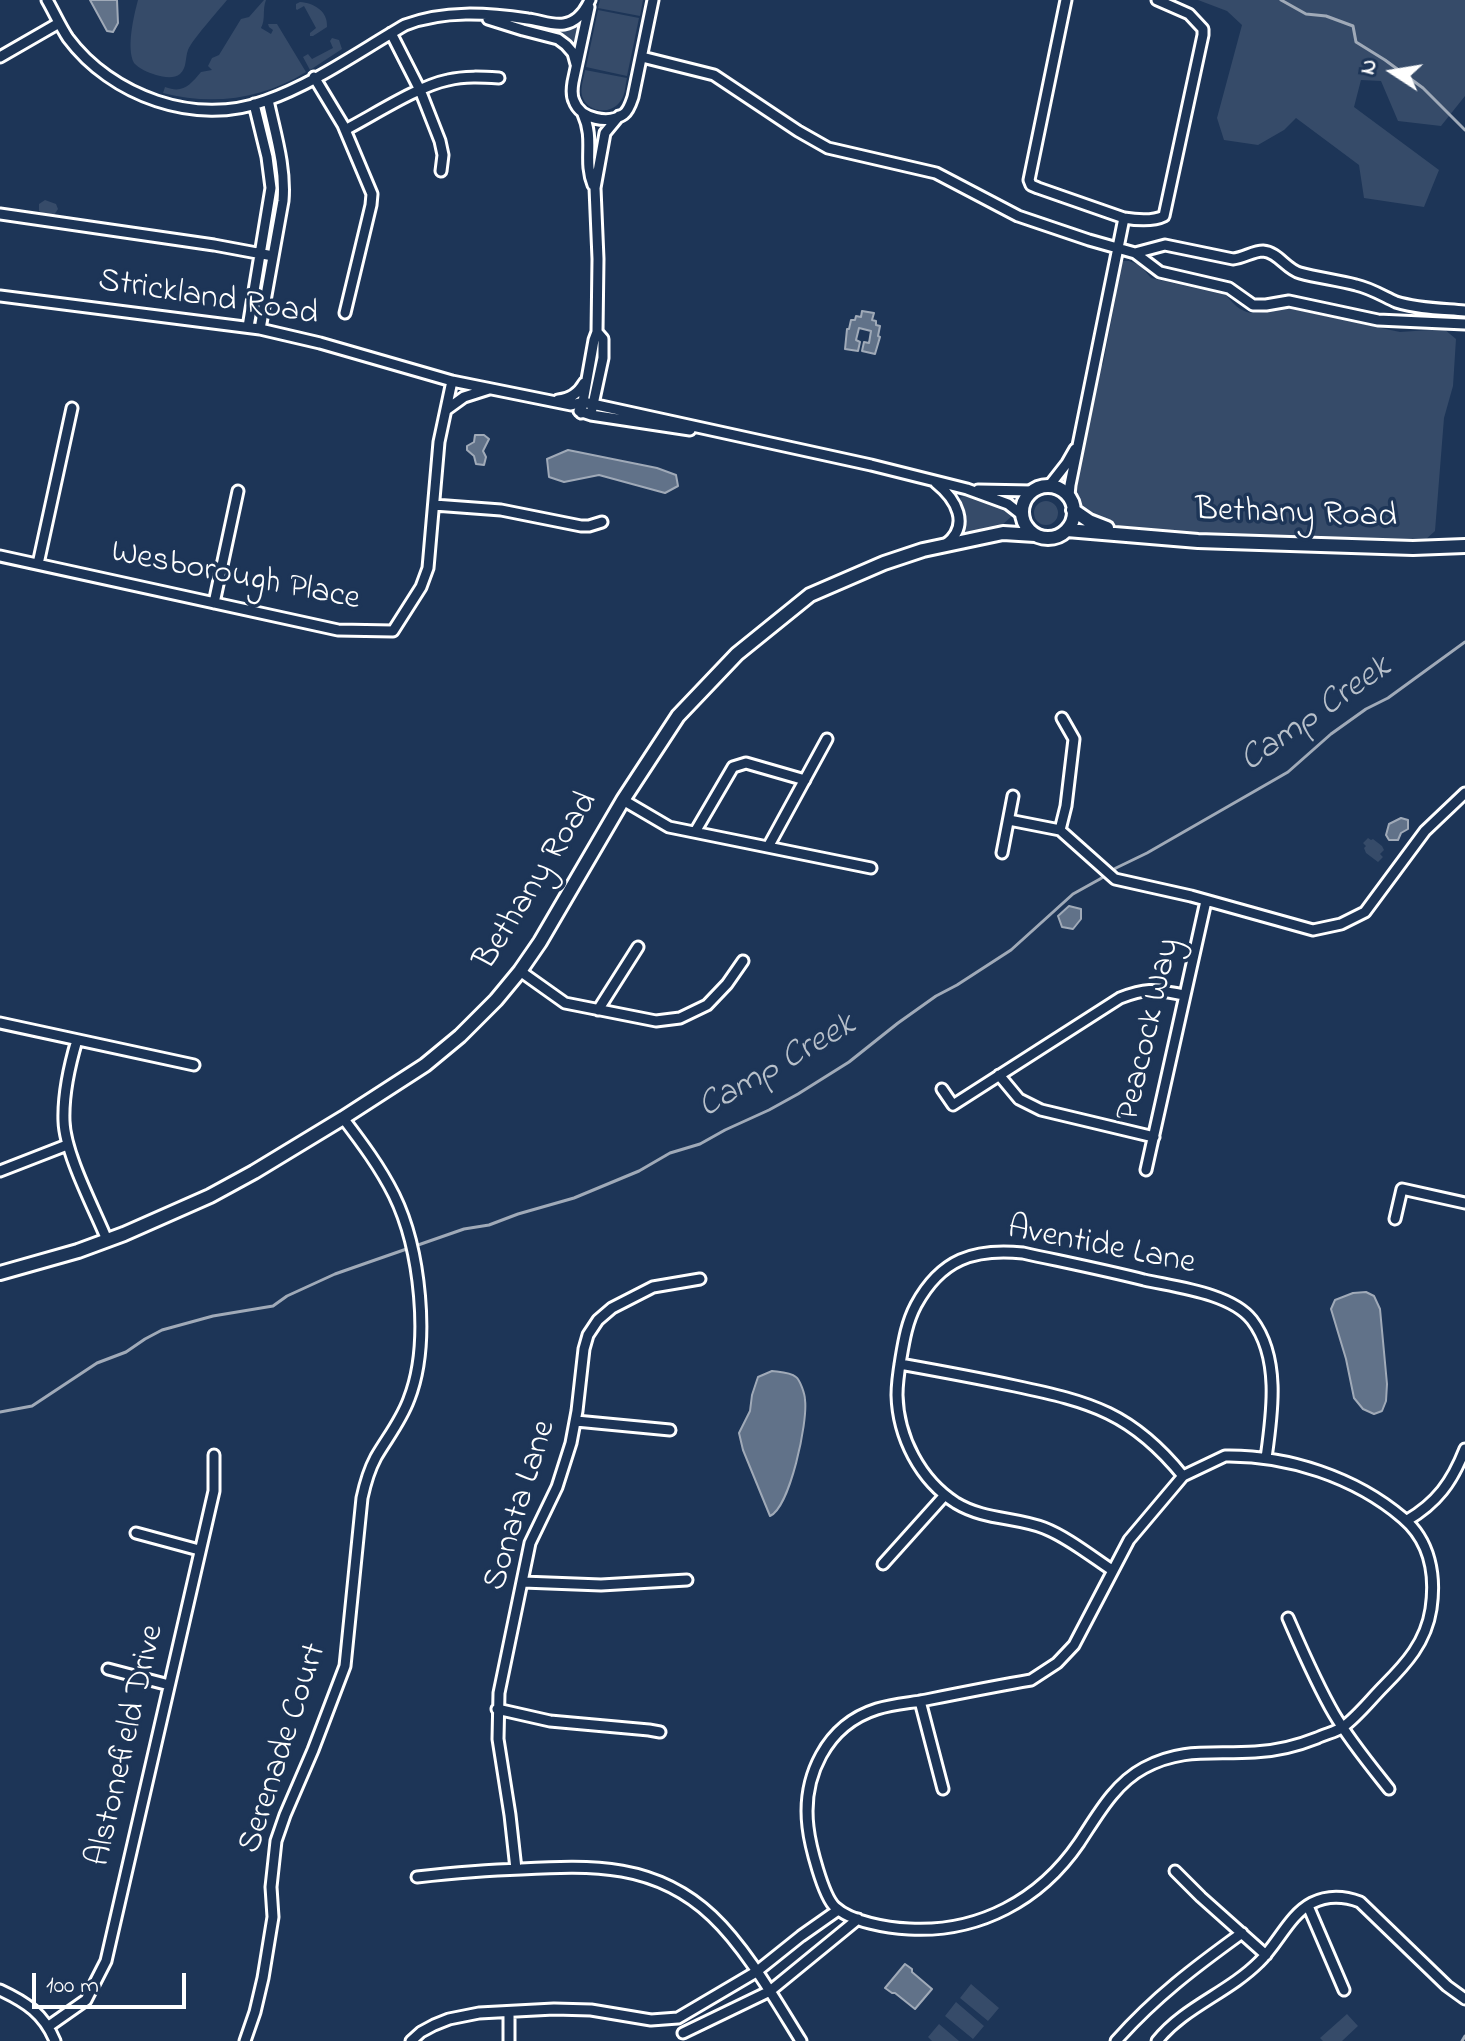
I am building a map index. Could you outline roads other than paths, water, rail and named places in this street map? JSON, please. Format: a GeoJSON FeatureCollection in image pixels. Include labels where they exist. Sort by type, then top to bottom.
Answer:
{"type":"FeatureCollection","features":[{"type":"Feature","properties":{"kind":"street"},"geometry":{"type":"LineString","coordinates":[[47,0],[72,42],[98,68],[143,96],[197,110],[236,108],[268,100],[405,25],[428,18],[469,14],[565,24],[578,18],[590,0]]}},
{"type":"Feature","properties":{"kind":"street"},"geometry":{"type":"LineString","coordinates":[[590,0],[572,91],[573,101],[583,112],[589,129],[589,167],[595,188]]}},
{"type":"Feature","properties":{"kind":"street"},"geometry":{"type":"LineString","coordinates":[[587,408],[589,368],[597,332],[595,188],[605,133],[610,124],[626,112],[633,97],[653,0]]}},
{"type":"Feature","properties":{"kind":"street"},"geometry":{"type":"LineString","coordinates":[[1066,0],[1029,180],[1031,185],[1038,188],[1134,220],[1164,216],[1203,35],[1203,29],[1189,14],[1157,0]]}},
{"type":"Feature","properties":{"kind":"street"},"geometry":{"type":"LineString","coordinates":[[469,14],[558,39],[573,53],[576,67]]}},
{"type":"Feature","properties":{"kind":"street"},"geometry":{"type":"LineString","coordinates":[[0,57],[59,23]]}},
{"type":"Feature","properties":{"kind":"street"},"geometry":{"type":"LineString","coordinates":[[391,33],[420,90],[443,148],[441,171]]}},
{"type":"Feature","properties":{"kind":"street"},"geometry":{"type":"LineString","coordinates":[[642,57],[714,75],[828,148],[936,173],[1018,216],[1135,253],[1160,272],[1229,288],[1249,303],[1289,301],[1378,320],[1465,324]]}},
{"type":"Feature","properties":{"kind":"street"},"geometry":{"type":"LineString","coordinates":[[314,77],[345,130],[371,190],[372,199],[345,313]]}},
{"type":"Feature","properties":{"kind":"street"},"geometry":{"type":"LineString","coordinates":[[345,130],[420,90],[451,79],[499,78]]}},
{"type":"Feature","properties":{"kind":"street"},"geometry":{"type":"LineString","coordinates":[[260,329],[283,201],[284,179],[268,100]]}},
{"type":"Feature","properties":{"kind":"street"},"geometry":{"type":"LineString","coordinates":[[248,327],[271,188],[254,104]]}},
{"type":"Feature","properties":{"kind":"street"},"geometry":{"type":"LineString","coordinates":[[583,112],[605,119],[619,116]]}},
{"type":"Feature","properties":{"kind":"street"},"geometry":{"type":"LineString","coordinates":[[0,214],[273,256]]}},
{"type":"Feature","properties":{"kind":"street"},"geometry":{"type":"LineString","coordinates":[[587,408],[624,411],[719,430],[967,489],[1007,503],[1023,517],[1035,535],[1057,536],[1067,530],[1072,518],[1070,485],[1124,218]]}},
{"type":"Feature","properties":{"kind":"street"},"geometry":{"type":"LineString","coordinates":[[1135,253],[1162,245],[1233,259],[1266,252],[1302,274],[1358,285],[1404,304],[1465,311]]}},
{"type":"Feature","properties":{"kind":"street","name":"Strickland Road"},"geometry":{"type":"LineString","coordinates":[[0,296],[260,329],[452,381],[587,408]]}},
{"type":"Feature","properties":{"kind":"street"},"geometry":{"type":"LineString","coordinates":[[587,408],[599,380],[603,358],[603,339],[597,332]]}},
{"type":"Feature","properties":{"kind":"street"},"geometry":{"type":"LineString","coordinates":[[546,400],[566,399],[575,395],[589,368]]}},
{"type":"Feature","properties":{"kind":"street"},"geometry":{"type":"LineString","coordinates":[[599,380],[604,397],[624,411]]}},
{"type":"Feature","properties":{"kind":"street","name":"Wesborough Place"},"geometry":{"type":"LineString","coordinates":[[0,556],[338,630],[393,631],[425,578],[430,558],[439,442],[452,381]]}},
{"type":"Feature","properties":{"kind":"street"},"geometry":{"type":"LineString","coordinates":[[446,410],[464,397],[491,388]]}},
{"type":"Feature","properties":{"kind":"street"},"geometry":{"type":"LineString","coordinates":[[38,564],[72,408]]}},
{"type":"Feature","properties":{"kind":"street"},"geometry":{"type":"LineString","coordinates":[[587,408],[718,435],[729,434]]}},
{"type":"Feature","properties":{"kind":"street"},"geometry":{"type":"LineString","coordinates":[[1049,486],[1067,463],[1079,439]]}},
{"type":"Feature","properties":{"kind":"street"},"geometry":{"type":"LineString","coordinates":[[934,481],[955,501],[959,515],[955,533],[941,547]]}},
{"type":"Feature","properties":{"kind":"street"},"geometry":{"type":"LineString","coordinates":[[967,489],[1032,491],[1049,486],[1069,496]]}},
{"type":"Feature","properties":{"kind":"street"},"geometry":{"type":"LineString","coordinates":[[214,603],[238,491]]}},
{"type":"Feature","properties":{"kind":"street"},"geometry":{"type":"LineString","coordinates":[[1023,517],[1024,503],[1032,491]]}},
{"type":"Feature","properties":{"kind":"street"},"geometry":{"type":"LineString","coordinates":[[434,505],[501,510],[581,526],[602,522]]}},
{"type":"Feature","properties":{"kind":"street","name":"Bethany Road"},"geometry":{"type":"LineString","coordinates":[[1073,510],[1090,522],[1125,535]]}},
{"type":"Feature","properties":{"kind":"street","name":"Bethany Road"},"geometry":{"type":"LineString","coordinates":[[1003,533],[1023,517]]}},
{"type":"Feature","properties":{"kind":"street","name":"Bethany Road"},"geometry":{"type":"LineString","coordinates":[[1067,530],[1180,540],[1413,548],[1465,546]]}},
{"type":"Feature","properties":{"kind":"street","name":"Bethany Road"},"geometry":{"type":"LineString","coordinates":[[0,1273],[78,1251],[166,1217],[210,1196],[343,1118],[425,1065],[481,1015],[520,971],[623,800],[678,716],[737,654],[810,595],[884,563],[941,547],[1003,533],[1035,535]]}},
{"type":"Feature","properties":{"kind":"street"},"geometry":{"type":"LineString","coordinates":[[1060,830],[1074,739],[1062,718]]}},
{"type":"Feature","properties":{"kind":"street"},"geometry":{"type":"LineString","coordinates":[[768,847],[827,739]]}},
{"type":"Feature","properties":{"kind":"street"},"geometry":{"type":"LineString","coordinates":[[695,832],[733,767],[746,763],[805,780]]}},
{"type":"Feature","properties":{"kind":"street"},"geometry":{"type":"LineString","coordinates":[[1009,820],[1060,830],[1115,879],[1313,930],[1326,929],[1365,912],[1425,831],[1465,793]]}},
{"type":"Feature","properties":{"kind":"street"},"geometry":{"type":"LineString","coordinates":[[1002,853],[1013,796]]}},
{"type":"Feature","properties":{"kind":"street"},"geometry":{"type":"LineString","coordinates":[[623,800],[669,827],[871,868]]}},
{"type":"Feature","properties":{"kind":"street","name":"Peacock Way"},"geometry":{"type":"LineString","coordinates":[[1146,1170],[1206,901]]}},
{"type":"Feature","properties":{"kind":"street"},"geometry":{"type":"LineString","coordinates":[[598,1010],[638,947]]}},
{"type":"Feature","properties":{"kind":"street"},"geometry":{"type":"LineString","coordinates":[[520,971],[565,1003],[656,1021],[680,1018],[707,1005],[743,961]]}},
{"type":"Feature","properties":{"kind":"street"},"geometry":{"type":"LineString","coordinates":[[942,1089],[953,1105],[1120,998],[1151,989],[1185,995]]}},
{"type":"Feature","properties":{"kind":"street"},"geometry":{"type":"LineString","coordinates":[[0,1023],[194,1065]]}},
{"type":"Feature","properties":{"kind":"street"},"geometry":{"type":"LineString","coordinates":[[77,1040],[65,1094],[67,1145],[107,1240]]}},
{"type":"Feature","properties":{"kind":"street"},"geometry":{"type":"LineString","coordinates":[[999,1075],[1019,1099],[1041,1110],[1154,1137]]}},
{"type":"Feature","properties":{"kind":"street","name":"Serenade Court"},"geometry":{"type":"LineString","coordinates":[[245,2041],[263,1978],[273,1917],[271,1887],[276,1841],[345,1666],[365,1483],[377,1455],[404,1413],[420,1354],[417,1274],[407,1229],[395,1198],[374,1160],[343,1118]]}},
{"type":"Feature","properties":{"kind":"street"},"geometry":{"type":"LineString","coordinates":[[0,1171],[67,1145]]}},
{"type":"Feature","properties":{"kind":"street"},"geometry":{"type":"LineString","coordinates":[[1395,1219],[1402,1189],[1465,1203]]}},
{"type":"Feature","properties":{"kind":"street","name":"Aventide Lane"},"geometry":{"type":"LineString","coordinates":[[1112,1570],[1041,1527],[985,1516],[957,1504],[918,1464],[904,1436],[898,1407],[900,1364],[910,1317],[926,1291],[953,1264],[981,1253],[1023,1253],[1198,1292],[1240,1310],[1252,1320],[1264,1343],[1270,1373],[1272,1404],[1266,1458]]}},
{"type":"Feature","properties":{"kind":"street","name":"Sonata Lane"},"geometry":{"type":"LineString","coordinates":[[516,1869],[498,1739],[497,1709],[501,1678],[530,1543],[557,1487],[571,1443],[588,1335],[598,1320],[612,1308],[653,1287],[700,1279]]}},
{"type":"Feature","properties":{"kind":"street"},"geometry":{"type":"LineString","coordinates":[[900,1364],[1065,1396],[1094,1406],[1121,1419],[1147,1437],[1183,1476]]}},
{"type":"Feature","properties":{"kind":"street"},"geometry":{"type":"LineString","coordinates":[[576,1421],[670,1430]]}},
{"type":"Feature","properties":{"kind":"street"},"geometry":{"type":"LineString","coordinates":[[1406,1521],[1437,1498],[1454,1475],[1465,1449]]}},
{"type":"Feature","properties":{"kind":"street","name":"Alstonefield Drive"},"geometry":{"type":"LineString","coordinates":[[49,2026],[86,2000],[106,1961],[214,1491],[214,1455]]}},
{"type":"Feature","properties":{"kind":"street"},"geometry":{"type":"LineString","coordinates":[[1225,1456],[1282,1460],[1349,1484],[1376,1498],[1406,1521],[1424,1545],[1430,1559],[1432,1600],[1426,1630],[1407,1663],[1342,1728],[1310,1741],[1250,1753],[1216,1751],[1185,1754],[1140,1770],[1106,1801],[1072,1853],[1051,1875],[1028,1895],[987,1918],[958,1926],[927,1929],[892,1927],[858,1919],[838,1910],[828,1899],[808,1835],[807,1805],[820,1755],[838,1731],[850,1721],[877,1709],[1031,1680],[1045,1672],[1074,1645],[1129,1540],[1183,1476],[1225,1456]]}},
{"type":"Feature","properties":{"kind":"street"},"geometry":{"type":"LineString","coordinates":[[883,1564],[945,1495]]}},
{"type":"Feature","properties":{"kind":"street"},"geometry":{"type":"LineString","coordinates":[[136,1533],[199,1550]]}},
{"type":"Feature","properties":{"kind":"street"},"geometry":{"type":"LineString","coordinates":[[523,1582],[601,1585],[687,1580]]}},
{"type":"Feature","properties":{"kind":"street"},"geometry":{"type":"LineString","coordinates":[[1288,1618],[1342,1728],[1389,1789]]}},
{"type":"Feature","properties":{"kind":"street"},"geometry":{"type":"LineString","coordinates":[[108,1669],[169,1685]]}},
{"type":"Feature","properties":{"kind":"street"},"geometry":{"type":"LineString","coordinates":[[920,1701],[943,1789]]}},
{"type":"Feature","properties":{"kind":"street"},"geometry":{"type":"LineString","coordinates":[[497,1709],[550,1721],[660,1732]]}},
{"type":"Feature","properties":{"kind":"street"},"geometry":{"type":"LineString","coordinates":[[417,1877],[574,1866],[633,1872],[662,1882],[712,1916],[770,1991],[801,2041]]}},
{"type":"Feature","properties":{"kind":"street"},"geometry":{"type":"LineString","coordinates":[[1175,1871],[1266,1955]]}},
{"type":"Feature","properties":{"kind":"street"},"geometry":{"type":"LineString","coordinates":[[1157,2041],[1181,2017],[1249,1972],[1280,1939],[1292,1920],[1308,1906],[1330,1897],[1346,1897],[1360,1902],[1447,1986],[1465,1999]]}},
{"type":"Feature","properties":{"kind":"street"},"geometry":{"type":"LineString","coordinates":[[1308,1906],[1344,1990]]}},
{"type":"Feature","properties":{"kind":"street"},"geometry":{"type":"LineString","coordinates":[[411,2041],[421,2032],[449,2019],[479,2013],[554,2009],[591,2010],[651,2020],[678,2018],[756,1972],[838,1910]]}},
{"type":"Feature","properties":{"kind":"street"},"geometry":{"type":"LineString","coordinates":[[678,2018],[682,2037],[770,1991],[858,1919]]}},
{"type":"Feature","properties":{"kind":"street"},"geometry":{"type":"LineString","coordinates":[[1116,2041],[1157,1998],[1242,1933]]}},
{"type":"Feature","properties":{"kind":"street"},"geometry":{"type":"LineString","coordinates":[[0,1990],[24,2001],[49,2026],[55,2041]]}},
{"type":"Feature","properties":{"kind":"street"},"geometry":{"type":"LineString","coordinates":[[509,2012],[509,2041]]}},
{"type":"Feature","properties":{"kind":"waterway"},"geometry":{"type":"LineString","coordinates":[[1281,0],[1306,14],[1326,16],[1353,26],[1356,42],[1423,88],[1465,130]]}},
{"type":"Feature","properties":{"kind":"waterway","name":"Camp Creek"},"geometry":{"type":"LineString","coordinates":[[0,1412],[32,1406],[97,1363],[126,1352],[162,1330],[213,1316],[273,1306],[287,1296],[335,1274],[464,1229],[489,1225],[574,1198],[639,1171],[670,1153],[700,1144],[769,1110],[849,1062],[936,996],[1011,950],[1073,894],[1288,772],[1331,734],[1366,709],[1388,698],[1465,642]]}},
{"type":"Feature","properties":{"kind":"waterway"},"geometry":{"type":"LineString","coordinates":[[1462,2041],[1465,2036]]}}]}
